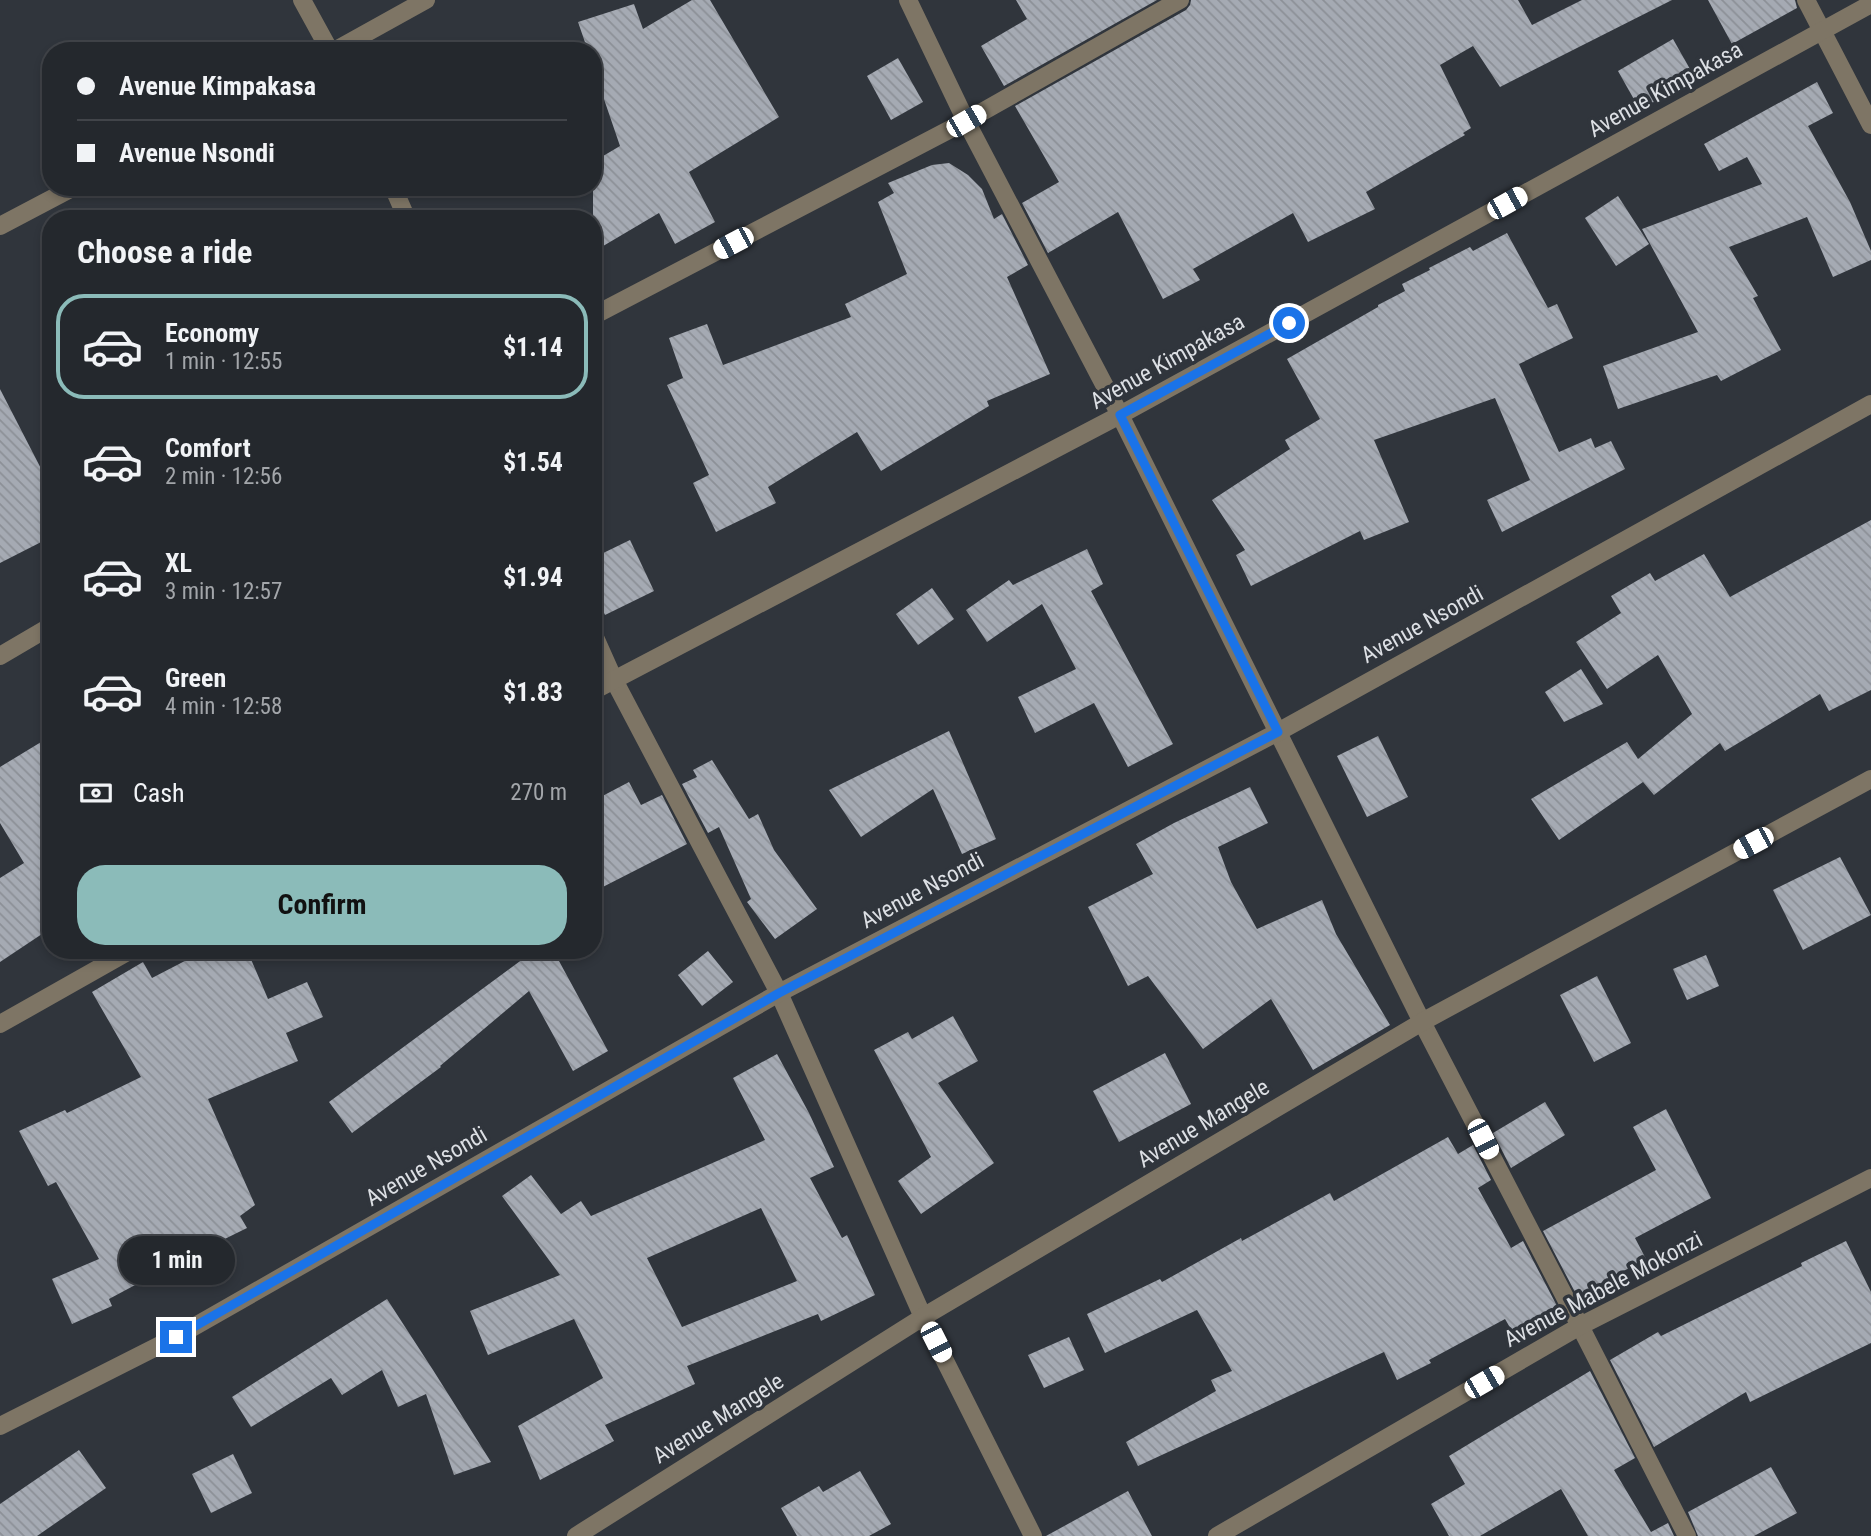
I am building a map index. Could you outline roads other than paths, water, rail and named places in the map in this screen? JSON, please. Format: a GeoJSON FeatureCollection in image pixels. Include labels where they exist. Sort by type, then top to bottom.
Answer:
{"type":"FeatureCollection","features":[{"type":"Feature","properties":{"kind":"street"},"geometry":{"type":"LineString","coordinates":[[302,0],[327,42]]}},
{"type":"Feature","properties":{"kind":"street"},"geometry":{"type":"LineString","coordinates":[[349,42],[426,0]]}},
{"type":"Feature","properties":{"kind":"street"},"geometry":{"type":"LineString","coordinates":[[908,0],[966,121],[1120,415],[1422,1022],[1687,1536]]}},
{"type":"Feature","properties":{"kind":"street"},"geometry":{"type":"LineString","coordinates":[[602,311],[966,121],[1180,0]]}},
{"type":"Feature","properties":{"kind":"street"},"geometry":{"type":"LineString","coordinates":[[1806,0],[1871,125]]}},
{"type":"Feature","properties":{"kind":"street","name":"Avenue Kimpakasa"},"geometry":{"type":"LineString","coordinates":[[602,686],[1120,415],[1871,4]]}},
{"type":"Feature","properties":{"kind":"street"},"geometry":{"type":"LineString","coordinates":[[0,226],[57,196]]}},
{"type":"Feature","properties":{"kind":"street","name":"Avenue Nsondi"},"geometry":{"type":"LineString","coordinates":[[0,1426],[176,1337],[779,993],[1278,732],[1871,404]]}},
{"type":"Feature","properties":{"kind":"street"},"geometry":{"type":"LineString","coordinates":[[0,656],[42,631]]}},
{"type":"Feature","properties":{"kind":"street"},"geometry":{"type":"LineString","coordinates":[[602,653],[779,993],[923,1317],[1033,1536]]}},
{"type":"Feature","properties":{"kind":"street","name":"Avenue Mangele"},"geometry":{"type":"LineString","coordinates":[[576,1536],[923,1317],[1422,1022],[1871,779]]}},
{"type":"Feature","properties":{"kind":"street"},"geometry":{"type":"LineString","coordinates":[[0,1024],[115,959]]}},
{"type":"Feature","properties":{"kind":"street","name":"Avenue Mabele Mokonzi"},"geometry":{"type":"LineString","coordinates":[[1217,1536],[1580,1326],[1871,1178]]}}]}
